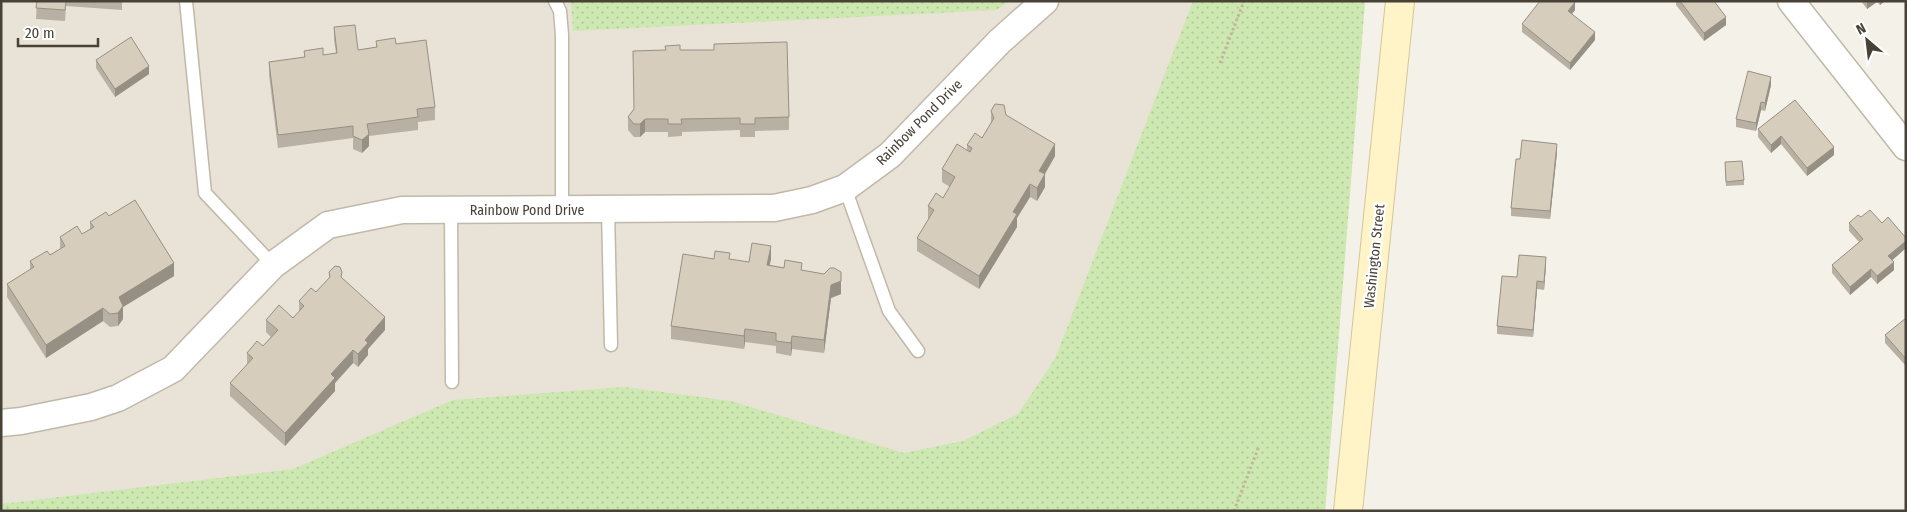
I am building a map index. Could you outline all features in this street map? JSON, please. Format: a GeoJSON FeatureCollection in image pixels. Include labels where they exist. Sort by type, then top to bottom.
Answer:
{"type":"FeatureCollection","features":[{"type":"Feature","properties":{"kind":"main road","name":"Washington Street"},"geometry":{"type":"LineString","coordinates":[[1348,511],[1400,1]]}},
{"type":"Feature","properties":{"kind":"street","name":"Rainbow Pond Drive"},"geometry":{"type":"LineString","coordinates":[[1,423],[21,421],[100,404],[118,398],[173,369],[273,265],[328,226],[402,210],[774,208],[812,200],[845,188],[890,155],[1000,41],[1045,1]]}},
{"type":"Feature","properties":{"kind":"street"},"geometry":{"type":"LineString","coordinates":[[1791,1],[1906,147]]}},
{"type":"Feature","properties":{"kind":"lane"},"geometry":{"type":"LineString","coordinates":[[186,1],[205,193],[273,265]]}},
{"type":"Feature","properties":{"kind":"lane"},"geometry":{"type":"LineString","coordinates":[[555,1],[560,11],[562,35],[562,209]]}},
{"type":"Feature","properties":{"kind":"lane"},"geometry":{"type":"LineString","coordinates":[[845,188],[889,311],[918,351]]}},
{"type":"Feature","properties":{"kind":"lane"},"geometry":{"type":"LineString","coordinates":[[608,209],[611,345]]}},
{"type":"Feature","properties":{"kind":"lane"},"geometry":{"type":"LineString","coordinates":[[451,210],[452,382]]}},
{"type":"Feature","properties":{"kind":"path"},"geometry":{"type":"LineString","coordinates":[[1220,63],[1244,1]]}},
{"type":"Feature","properties":{"kind":"path"},"geometry":{"type":"LineString","coordinates":[[1234,511],[1259,446]]}},
{"type":"Feature","properties":{"kind":"shaded area"},"geometry":{"type":"Polygon","coordinates":[[[1,1],[1365,1],[1325,511],[1,511],[1,1]]]}},
{"type":"Feature","properties":{"kind":"green space"},"geometry":{"type":"Polygon","coordinates":[[[571,1],[1009,1],[997,10],[573,31],[571,1]]]}},
{"type":"Feature","properties":{"kind":"green space"},"geometry":{"type":"Polygon","coordinates":[[[1193,1],[1365,1],[1325,511],[1,511],[1,504],[293,469],[453,400],[624,387],[731,401],[904,453],[963,441],[1018,414],[1055,359],[1193,1]]]}},
{"type":"Feature","properties":{"kind":"building"},"geometry":{"type":"Polygon","coordinates":[[[37,1],[66,1],[65,10],[36,8],[37,1]]]}},
{"type":"Feature","properties":{"kind":"building"},"geometry":{"type":"Polygon","coordinates":[[[1540,1],[1574,1],[1568,11],[1595,32],[1570,63],[1522,24],[1540,1]]]}},
{"type":"Feature","properties":{"kind":"building"},"geometry":{"type":"Polygon","coordinates":[[[1680,1],[1714,1],[1726,17],[1704,33],[1680,1]]]}},
{"type":"Feature","properties":{"kind":"building"},"geometry":{"type":"Polygon","coordinates":[[[355,25],[358,50],[377,47],[376,41],[395,38],[396,44],[426,40],[435,107],[417,109],[418,117],[367,124],[369,134],[362,140],[353,136],[353,126],[278,135],[269,62],[305,57],[304,51],[323,48],[323,55],[337,53],[334,27],[355,25]]]}},
{"type":"Feature","properties":{"kind":"building"},"geometry":{"type":"Polygon","coordinates":[[[131,37],[149,66],[115,89],[96,60],[131,37]]]}},
{"type":"Feature","properties":{"kind":"building"},"geometry":{"type":"Polygon","coordinates":[[[787,42],[789,117],[755,118],[755,124],[740,124],[740,118],[681,119],[682,124],[668,124],[668,119],[645,119],[640,124],[634,124],[628,117],[634,109],[633,51],[666,50],[665,46],[680,45],[680,50],[714,50],[714,44],[787,42]]]}},
{"type":"Feature","properties":{"kind":"building"},"geometry":{"type":"Polygon","coordinates":[[[1748,71],[1771,77],[1765,103],[1761,102],[1756,123],[1736,119],[1748,71]]]}},
{"type":"Feature","properties":{"kind":"building"},"geometry":{"type":"Polygon","coordinates":[[[1795,100],[1834,147],[1807,168],[1781,136],[1771,145],[1758,129],[1795,100]]]}},
{"type":"Feature","properties":{"kind":"building"},"geometry":{"type":"Polygon","coordinates":[[[995,104],[1004,105],[1006,115],[1055,144],[1039,171],[1045,174],[1037,188],[1030,184],[1013,212],[1017,214],[979,276],[917,238],[934,210],[928,206],[936,193],[943,198],[955,177],[942,169],[957,144],[970,152],[972,148],[967,145],[975,133],[982,138],[994,118],[991,111],[995,104]]]}},
{"type":"Feature","properties":{"kind":"building"},"geometry":{"type":"Polygon","coordinates":[[[1522,140],[1557,144],[1550,211],[1511,208],[1516,159],[1520,159],[1522,140]]]}},
{"type":"Feature","properties":{"kind":"building"},"geometry":{"type":"Polygon","coordinates":[[[1742,161],[1744,180],[1726,182],[1725,162],[1742,161]]]}},
{"type":"Feature","properties":{"kind":"building"},"geometry":{"type":"Polygon","coordinates":[[[135,200],[174,263],[119,297],[123,306],[118,313],[110,314],[103,308],[46,345],[7,284],[34,267],[30,261],[47,251],[50,255],[65,246],[60,237],[77,226],[82,234],[94,227],[90,222],[106,212],[109,216],[135,200]]]}},
{"type":"Feature","properties":{"kind":"building"},"geometry":{"type":"Polygon","coordinates":[[[1870,210],[1882,223],[1888,217],[1906,238],[1906,241],[1888,256],[1894,262],[1877,276],[1871,269],[1850,287],[1832,265],[1863,239],[1849,223],[1858,215],[1861,217],[1870,210]]]}},
{"type":"Feature","properties":{"kind":"building"},"geometry":{"type":"Polygon","coordinates":[[[752,243],[771,246],[767,265],[784,268],[785,260],[802,263],[801,270],[824,274],[830,268],[834,268],[841,272],[841,281],[831,285],[824,340],[792,336],[791,343],[776,341],[776,333],[745,329],[744,336],[671,326],[683,254],[714,259],[715,251],[730,253],[729,259],[749,262],[752,243]]]}},
{"type":"Feature","properties":{"kind":"building"},"geometry":{"type":"Polygon","coordinates":[[[1519,255],[1546,257],[1544,282],[1537,281],[1533,330],[1497,326],[1502,276],[1517,277],[1519,255]]]}},
{"type":"Feature","properties":{"kind":"building"},"geometry":{"type":"Polygon","coordinates":[[[335,266],[340,267],[341,277],[385,317],[365,340],[368,343],[358,354],[353,350],[331,374],[335,378],[285,433],[230,383],[253,358],[247,353],[257,341],[263,346],[278,330],[266,320],[279,305],[293,318],[304,306],[299,301],[311,288],[316,292],[330,277],[329,272],[335,266]]]}},
{"type":"Feature","properties":{"kind":"building"},"geometry":{"type":"Polygon","coordinates":[[[1906,318],[1906,359],[1885,335],[1906,318]]]}}]}
